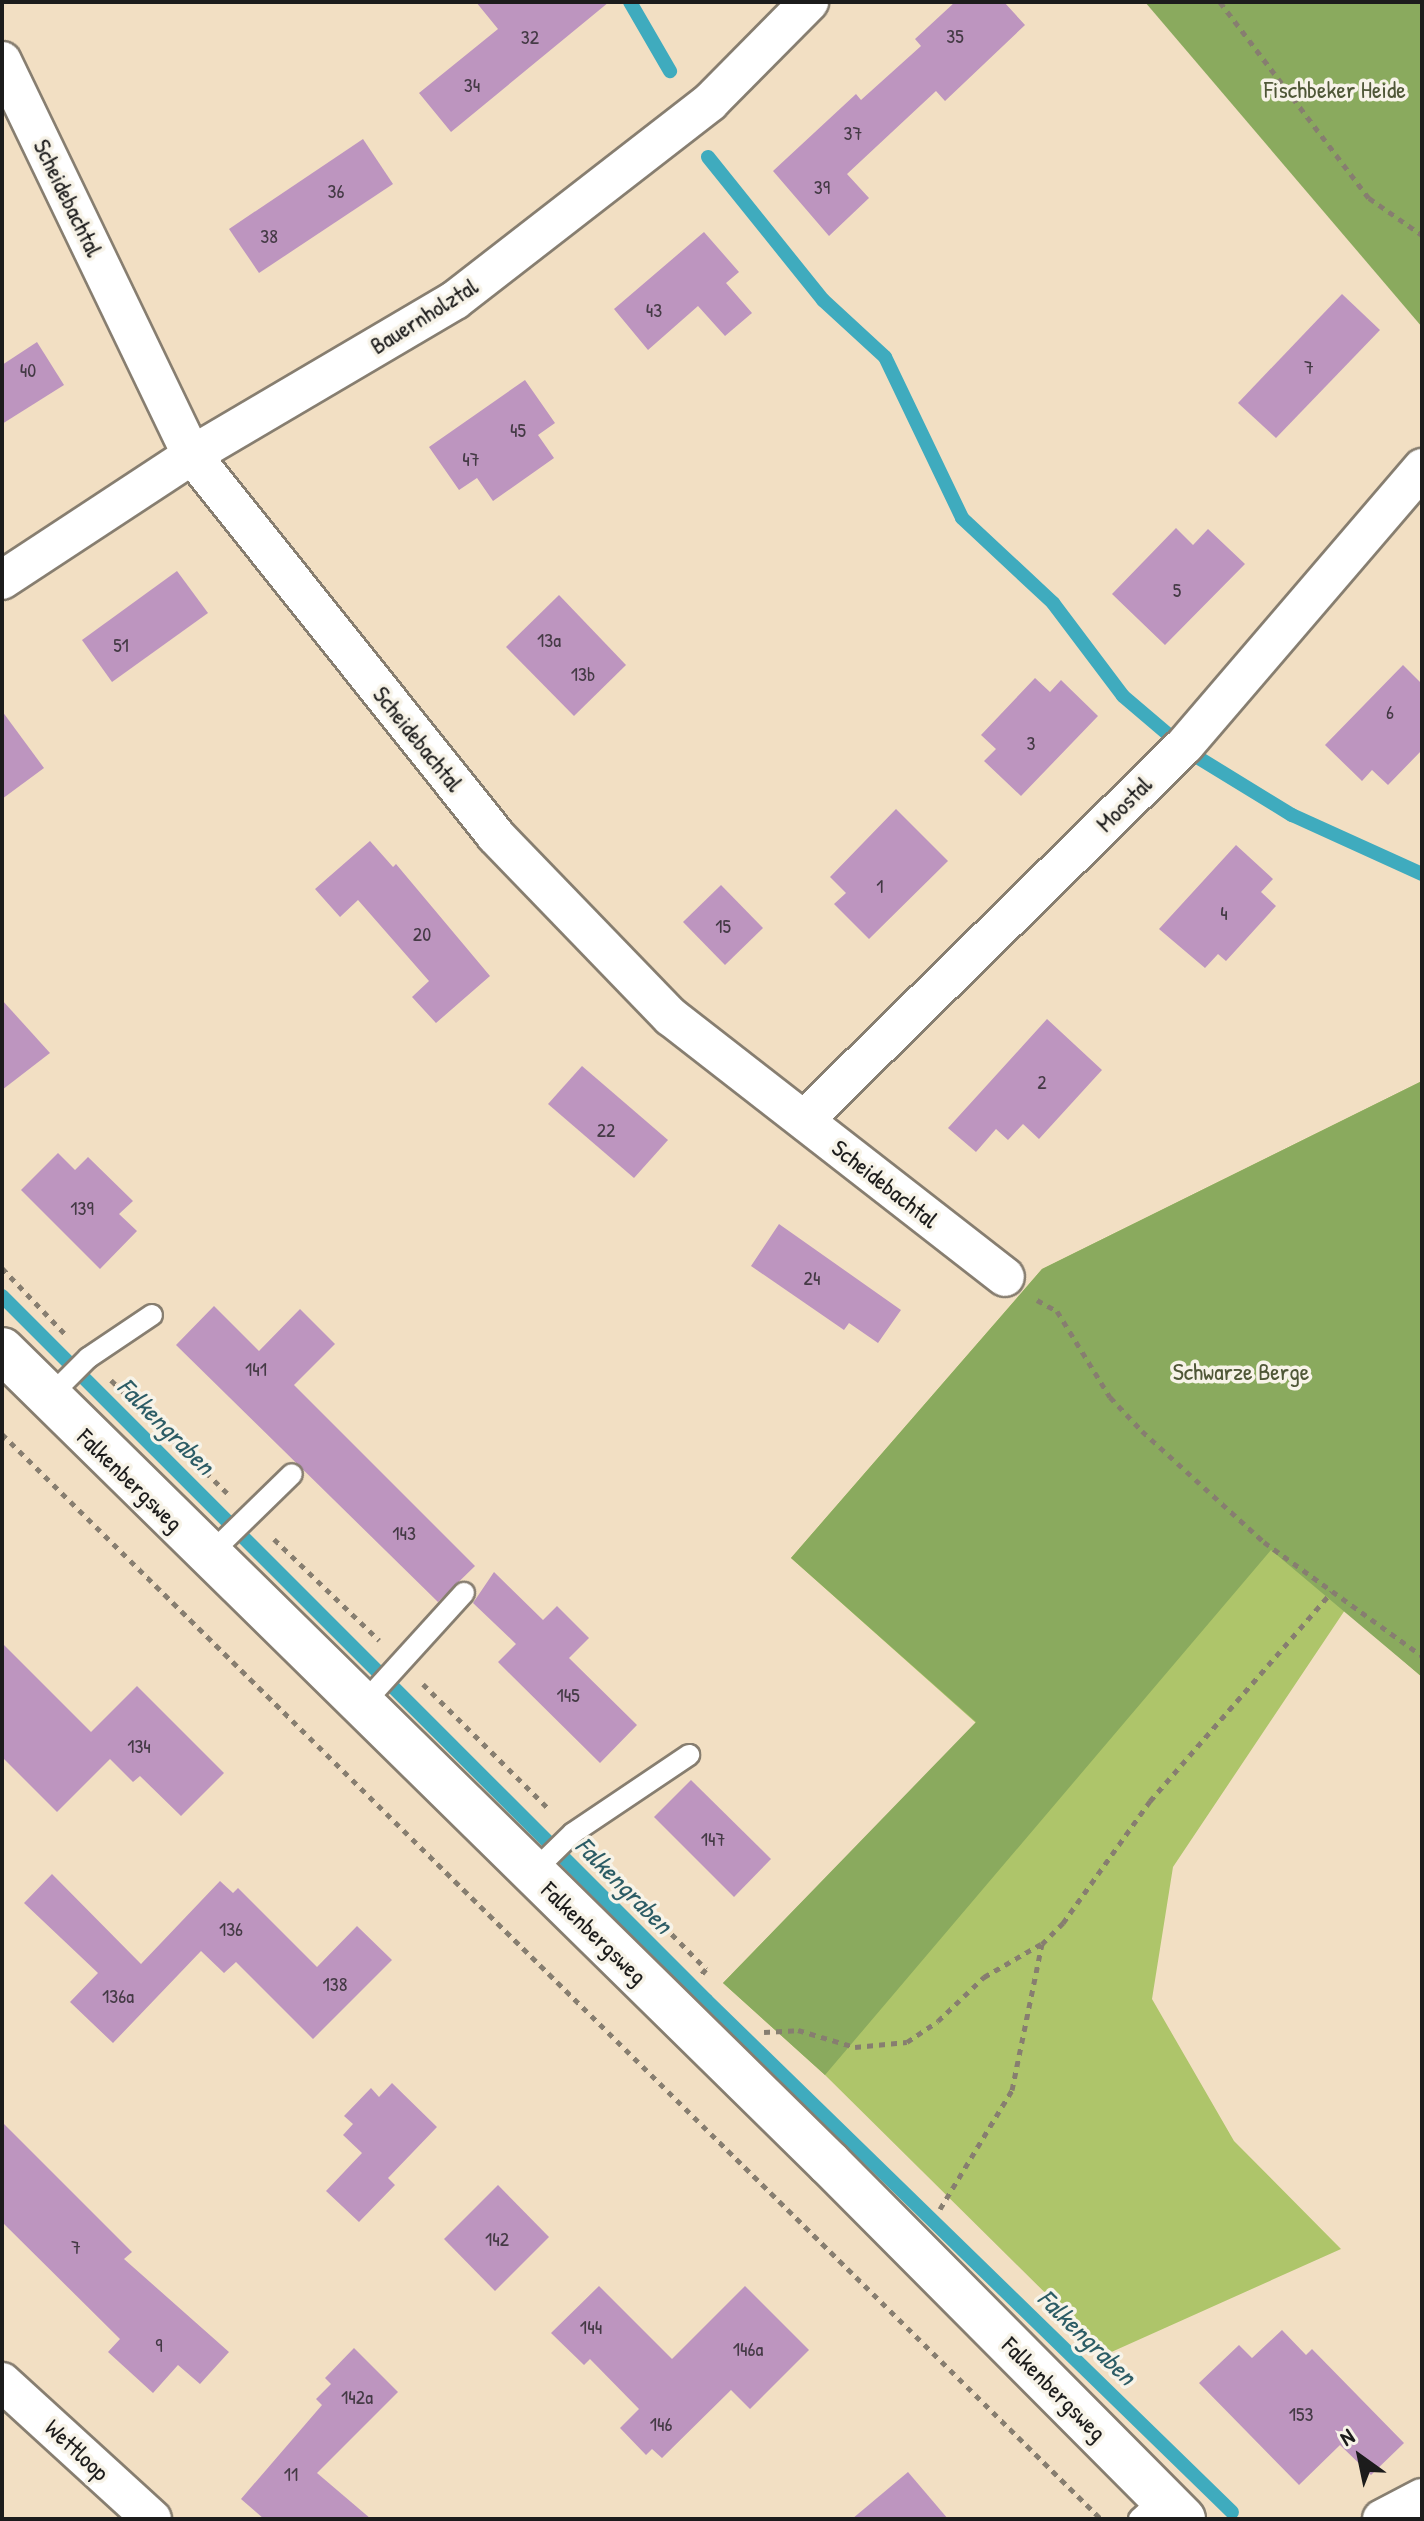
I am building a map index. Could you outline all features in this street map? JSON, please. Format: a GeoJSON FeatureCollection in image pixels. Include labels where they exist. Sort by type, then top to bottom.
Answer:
{"type":"FeatureCollection","features":[{"type":"Feature","properties":{"kind":"street","name":"Bauernholztal"},"geometry":{"type":"LineString","coordinates":[[2,580],[192,455],[455,300],[710,102],[809,2]]}},
{"type":"Feature","properties":{"kind":"street","name":"Scheidebachtal"},"geometry":{"type":"LineString","coordinates":[[2,61],[192,455],[495,835],[671,1017],[1005,1277]]}},
{"type":"Feature","properties":{"kind":"street","name":"Moostal"},"geometry":{"type":"LineString","coordinates":[[804,1120],[1185,745],[1422,468]]}},
{"type":"Feature","properties":{"kind":"street","name":"Falkenbergsweg"},"geometry":{"type":"LineString","coordinates":[[2,1350],[55,1390],[539,1866],[1161,2512]]}},
{"type":"Feature","properties":{"kind":"street","name":"Wettloop"},"geometry":{"type":"LineString","coordinates":[[2,2382],[152,2519]]}},
{"type":"Feature","properties":{"kind":"street"},"geometry":{"type":"LineString","coordinates":[[1382,2519],[1422,2498]]}},
{"type":"Feature","properties":{"kind":"lane"},"geometry":{"type":"LineString","coordinates":[[55,1390],[86,1360],[152,1315]]}},
{"type":"Feature","properties":{"kind":"lane"},"geometry":{"type":"LineString","coordinates":[[216,1547],[292,1474]]}},
{"type":"Feature","properties":{"kind":"lane"},"geometry":{"type":"LineString","coordinates":[[370,1698],[464,1593]]}},
{"type":"Feature","properties":{"kind":"lane"},"geometry":{"type":"LineString","coordinates":[[539,1866],[569,1837],[689,1755]]}},
{"type":"Feature","properties":{"kind":"path"},"geometry":{"type":"LineString","coordinates":[[1220,2],[1369,198],[1422,235]]}},
{"type":"Feature","properties":{"kind":"path"},"geometry":{"type":"LineString","coordinates":[[2,1268],[86,1360],[706,1969],[699,1977],[711,1986]]}},
{"type":"Feature","properties":{"kind":"path"},"geometry":{"type":"LineString","coordinates":[[1005,1277],[1057,1311],[1110,1397],[1142,1431],[1264,1542],[1422,1656]]}},
{"type":"Feature","properties":{"kind":"path"},"geometry":{"type":"LineString","coordinates":[[2,1434],[1101,2519]]}},
{"type":"Feature","properties":{"kind":"path"},"geometry":{"type":"LineString","coordinates":[[755,2027],[774,2033],[798,2030],[855,2047],[907,2042],[938,2021],[984,1977],[1042,1944],[1063,1923],[1150,1801],[1332,1592]]}},
{"type":"Feature","properties":{"kind":"path"},"geometry":{"type":"LineString","coordinates":[[944,2204],[1012,2090],[1042,1944]]}},
{"type":"Feature","properties":{"kind":"green space","name":"Fischbeker Heide"},"geometry":{"type":"Polygon","coordinates":[[[1145,2],[1422,2],[1422,327],[1145,2]]]}},
{"type":"Feature","properties":{"kind":"green space","name":"Schwarze Berge"},"geometry":{"type":"Polygon","coordinates":[[[1422,1081],[1422,1677],[1345,1610],[1173,1867],[1152,1999],[1234,2141],[1341,2249],[1107,2354],[825,2075],[723,1983],[976,1723],[791,1558],[1042,1269],[1422,1081]]]}},
{"type":"Feature","properties":{"kind":"green space","name":"Schwarze Berge"},"geometry":{"type":"Polygon","coordinates":[[[1422,1081],[1422,1677],[1271,1550],[825,2075],[723,1983],[976,1722],[791,1558],[1042,1269],[1422,1081]]]}},
{"type":"Feature","properties":{"kind":"building"},"geometry":{"type":"Polygon","coordinates":[[[476,2],[609,2],[451,132],[419,93],[498,29],[476,2]]]}},
{"type":"Feature","properties":{"kind":"building"},"geometry":{"type":"Polygon","coordinates":[[[955,2],[1004,2],[1025,25],[945,101],[936,91],[847,174],[869,198],[829,236],[773,171],[856,94],[861,100],[921,46],[915,39],[955,2]]]}},
{"type":"Feature","properties":{"kind":"building"},"geometry":{"type":"Polygon","coordinates":[[[363,139],[393,184],[259,273],[229,229],[363,139]]]}},
{"type":"Feature","properties":{"kind":"building"},"geometry":{"type":"Polygon","coordinates":[[[704,232],[739,272],[726,283],[752,313],[725,336],[698,306],[648,350],[614,309],[704,232]]]}},
{"type":"Feature","properties":{"kind":"building"},"geometry":{"type":"Polygon","coordinates":[[[1342,294],[1380,330],[1276,438],[1238,403],[1342,294]]]}},
{"type":"Feature","properties":{"kind":"building"},"geometry":{"type":"Polygon","coordinates":[[[37,342],[64,385],[2,424],[2,365],[37,342]]]}},
{"type":"Feature","properties":{"kind":"building"},"geometry":{"type":"Polygon","coordinates":[[[525,380],[555,423],[538,435],[554,458],[493,501],[477,478],[459,490],[429,447],[525,380]]]}},
{"type":"Feature","properties":{"kind":"building"},"geometry":{"type":"Polygon","coordinates":[[[1176,528],[1193,545],[1208,529],[1245,564],[1165,645],[1112,594],[1176,528]]]}},
{"type":"Feature","properties":{"kind":"building"},"geometry":{"type":"Polygon","coordinates":[[[177,571],[208,613],[112,682],[82,640],[177,571]]]}},
{"type":"Feature","properties":{"kind":"building"},"geometry":{"type":"Polygon","coordinates":[[[559,595],[626,665],[574,716],[506,647],[559,595]]]}},
{"type":"Feature","properties":{"kind":"building"},"geometry":{"type":"Polygon","coordinates":[[[1403,665],[1422,684],[1422,750],[1388,785],[1372,770],[1362,781],[1325,745],[1403,665]]]}},
{"type":"Feature","properties":{"kind":"building"},"geometry":{"type":"Polygon","coordinates":[[[1035,678],[1050,692],[1061,680],[1098,716],[1021,796],[984,761],[996,749],[981,735],[1035,678]]]}},
{"type":"Feature","properties":{"kind":"building"},"geometry":{"type":"Polygon","coordinates":[[[2,711],[44,768],[2,799],[2,711]]]}},
{"type":"Feature","properties":{"kind":"building"},"geometry":{"type":"Polygon","coordinates":[[[896,809],[948,861],[869,939],[834,904],[846,893],[830,877],[896,809]]]}},
{"type":"Feature","properties":{"kind":"building"},"geometry":{"type":"Polygon","coordinates":[[[370,841],[393,867],[396,864],[490,976],[436,1023],[412,997],[429,981],[358,900],[340,917],[315,889],[370,841]]]}},
{"type":"Feature","properties":{"kind":"building"},"geometry":{"type":"Polygon","coordinates":[[[1236,845],[1273,879],[1261,892],[1276,906],[1226,961],[1218,954],[1205,968],[1159,929],[1236,845]]]}},
{"type":"Feature","properties":{"kind":"building"},"geometry":{"type":"Polygon","coordinates":[[[721,885],[763,928],[725,965],[683,922],[721,885]]]}},
{"type":"Feature","properties":{"kind":"building"},"geometry":{"type":"Polygon","coordinates":[[[2,1000],[50,1053],[2,1090],[2,1000]]]}},
{"type":"Feature","properties":{"kind":"building"},"geometry":{"type":"Polygon","coordinates":[[[1047,1019],[1102,1070],[1039,1139],[1023,1124],[1008,1140],[996,1129],[976,1152],[948,1128],[1047,1019]]]}},
{"type":"Feature","properties":{"kind":"building"},"geometry":{"type":"Polygon","coordinates":[[[582,1066],[668,1140],[634,1178],[548,1104],[582,1066]]]}},
{"type":"Feature","properties":{"kind":"building"},"geometry":{"type":"Polygon","coordinates":[[[58,1153],[75,1170],[88,1157],[133,1201],[119,1214],[137,1231],[100,1269],[21,1190],[58,1153]]]}},
{"type":"Feature","properties":{"kind":"building"},"geometry":{"type":"Polygon","coordinates":[[[779,1224],[901,1310],[878,1343],[849,1323],[844,1330],[751,1266],[779,1224]]]}},
{"type":"Feature","properties":{"kind":"building"},"geometry":{"type":"Polygon","coordinates":[[[214,1306],[259,1351],[300,1309],[335,1344],[294,1385],[475,1566],[438,1602],[176,1345],[214,1306]]]}},
{"type":"Feature","properties":{"kind":"building"},"geometry":{"type":"Polygon","coordinates":[[[494,1572],[543,1620],[557,1606],[589,1638],[569,1658],[637,1725],[600,1763],[498,1662],[516,1644],[473,1603],[494,1572]]]}},
{"type":"Feature","properties":{"kind":"building"},"geometry":{"type":"Polygon","coordinates":[[[2,1643],[91,1732],[137,1686],[224,1773],[181,1816],[140,1776],[133,1782],[110,1759],[57,1812],[2,1757],[2,1643]]]}},
{"type":"Feature","properties":{"kind":"building"},"geometry":{"type":"Polygon","coordinates":[[[691,1780],[771,1859],[734,1897],[654,1817],[691,1780]]]}},
{"type":"Feature","properties":{"kind":"building"},"geometry":{"type":"Polygon","coordinates":[[[52,1874],[141,1964],[220,1881],[233,1893],[238,1888],[317,1967],[357,1926],[392,1960],[313,2039],[236,1962],[224,1973],[201,1951],[113,2043],[70,2002],[98,1973],[24,1903],[52,1874]]]}},
{"type":"Feature","properties":{"kind":"building"},"geometry":{"type":"Polygon","coordinates":[[[392,2083],[437,2127],[388,2178],[395,2185],[359,2222],[326,2191],[362,2153],[343,2135],[353,2124],[344,2116],[371,2088],[379,2097],[392,2083]]]}},
{"type":"Feature","properties":{"kind":"building"},"geometry":{"type":"Polygon","coordinates":[[[2,2122],[132,2252],[124,2259],[229,2352],[200,2384],[178,2365],[153,2393],[108,2352],[120,2339],[2,2222],[2,2122]]]}},
{"type":"Feature","properties":{"kind":"building"},"geometry":{"type":"Polygon","coordinates":[[[498,2185],[549,2237],[495,2291],[444,2239],[498,2185]]]}},
{"type":"Feature","properties":{"kind":"building"},"geometry":{"type":"Polygon","coordinates":[[[599,2286],[672,2359],[745,2286],[809,2350],[750,2409],[731,2390],[662,2458],[652,2449],[646,2455],[620,2428],[639,2409],[590,2359],[584,2365],[551,2333],[599,2286]]]}},
{"type":"Feature","properties":{"kind":"building"},"geometry":{"type":"Polygon","coordinates":[[[1282,2330],[1306,2355],[1312,2349],[1404,2443],[1371,2475],[1340,2445],[1299,2485],[1199,2383],[1239,2345],[1252,2358],[1282,2330]]]}},
{"type":"Feature","properties":{"kind":"building"},"geometry":{"type":"Polygon","coordinates":[[[354,2348],[398,2392],[317,2473],[371,2519],[264,2519],[241,2499],[322,2405],[316,2399],[331,2384],[325,2378],[354,2348]]]}},
{"type":"Feature","properties":{"kind":"building"},"geometry":{"type":"Polygon","coordinates":[[[908,2472],[948,2519],[852,2519],[908,2472]]]}},
{"type":"Feature","properties":{"kind":"waterway"},"geometry":{"type":"LineString","coordinates":[[630,2],[670,71]]}},
{"type":"Feature","properties":{"kind":"waterway"},"geometry":{"type":"LineString","coordinates":[[708,157],[823,300],[885,357],[962,518],[1053,603],[1123,696],[1177,742]]}},
{"type":"Feature","properties":{"kind":"waterway"},"geometry":{"type":"LineString","coordinates":[[1189,752],[1292,815],[1422,874]]}},
{"type":"Feature","properties":{"kind":"waterway","name":"Falkengraben"},"geometry":{"type":"LineString","coordinates":[[2,1296],[706,2000],[1232,2512]]}}]}
